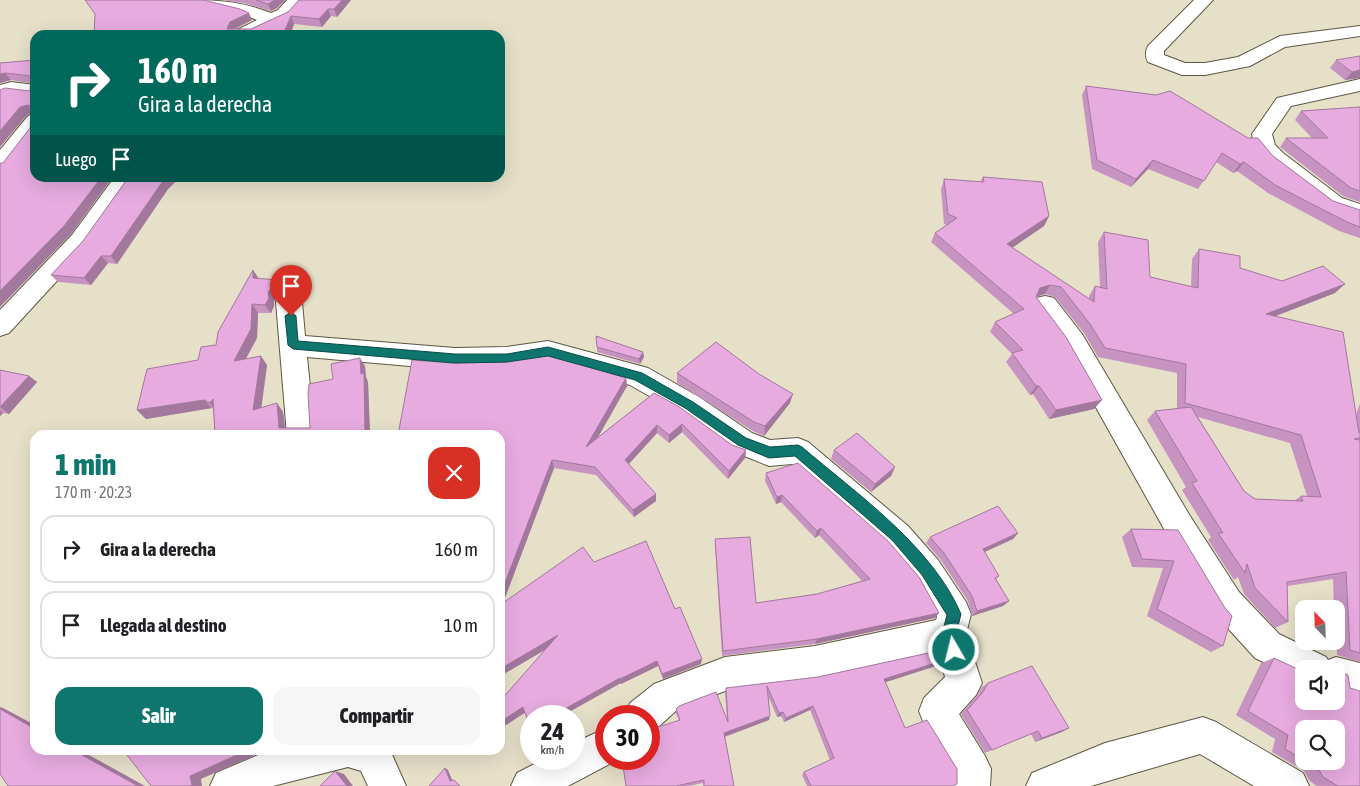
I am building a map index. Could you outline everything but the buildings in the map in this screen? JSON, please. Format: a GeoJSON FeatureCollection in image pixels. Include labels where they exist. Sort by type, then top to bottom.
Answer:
{"type":"FeatureCollection","features":[{"type":"Feature","properties":{"kind":"street"},"geometry":{"type":"LineString","coordinates":[[204,0],[250,11],[276,23]]}},
{"type":"Feature","properties":{"kind":"street"},"geometry":{"type":"LineString","coordinates":[[256,30],[276,23],[297,0]]}},
{"type":"Feature","properties":{"kind":"street"},"geometry":{"type":"LineString","coordinates":[[1204,0],[1155,50],[1155,58],[1182,69],[1205,69],[1243,62],[1280,42],[1360,31]]}},
{"type":"Feature","properties":{"kind":"street"},"geometry":{"type":"LineString","coordinates":[[1360,85],[1284,102],[1262,134],[1265,147],[1275,158],[1334,203],[1360,212]]}},
{"type":"Feature","properties":{"kind":"street"},"geometry":{"type":"LineString","coordinates":[[0,91],[11,88],[30,90]]}},
{"type":"Feature","properties":{"kind":"street"},"geometry":{"type":"LineString","coordinates":[[0,164],[30,126]]}},
{"type":"Feature","properties":{"kind":"street"},"geometry":{"type":"LineString","coordinates":[[0,326],[80,240],[122,182]]}},
{"type":"Feature","properties":{"kind":"street"},"geometry":{"type":"LineString","coordinates":[[290,302],[301,430]]}},
{"type":"Feature","properties":{"kind":"street"},"geometry":{"type":"LineString","coordinates":[[1045,305],[1074,340],[1076,349],[1179,526],[1227,603],[1267,646],[1296,660]]}},
{"type":"Feature","properties":{"kind":"street"},"geometry":{"type":"LineString","coordinates":[[293,345],[455,358],[507,358],[548,351],[638,376],[689,405],[742,442],[769,453],[798,451],[897,536],[927,571],[954,614],[949,634],[964,683],[937,711],[972,769],[971,786]]}},
{"type":"Feature","properties":{"kind":"street"},"geometry":{"type":"LineString","coordinates":[[656,705],[666,696],[725,674],[815,663],[949,634]]}},
{"type":"Feature","properties":{"kind":"street"},"geometry":{"type":"LineString","coordinates":[[1345,676],[1360,680]]}},
{"type":"Feature","properties":{"kind":"street"},"geometry":{"type":"LineString","coordinates":[[1044,786],[1106,762],[1203,735],[1290,786]]}},
{"type":"Feature","properties":{"kind":"street"},"geometry":{"type":"LineString","coordinates":[[530,786],[595,752]]}},
{"type":"Feature","properties":{"kind":"street"},"geometry":{"type":"LineString","coordinates":[[230,786],[276,766],[323,755]]}},
{"type":"Feature","properties":{"kind":"street"},"geometry":{"type":"LineString","coordinates":[[373,755],[388,786]]}},
{"type":"Feature","properties":{"kind":"street"},"geometry":{"type":"LineString","coordinates":[[379,755],[388,786]]}},
{"type":"Feature","properties":{"kind":"route"},"geometry":{"type":"LineString","coordinates":[[291,316],[293,345],[455,358],[507,358],[548,351],[638,376],[689,405],[742,442],[769,453],[798,451],[897,536],[927,571],[954,614],[949,634],[954,650]]}}]}
